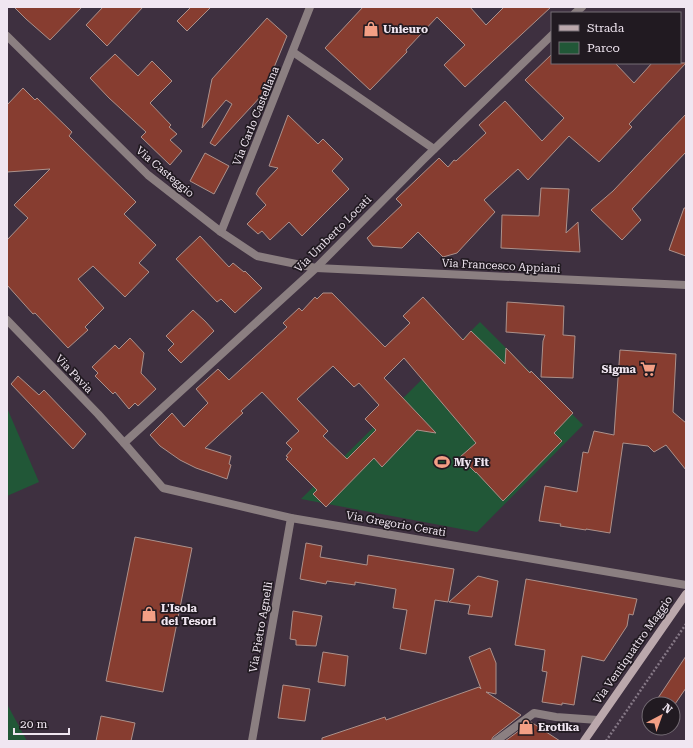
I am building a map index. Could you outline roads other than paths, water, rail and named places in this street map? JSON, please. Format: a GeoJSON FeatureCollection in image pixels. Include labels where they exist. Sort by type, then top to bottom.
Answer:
{"type":"FeatureCollection","features":[{"type":"Feature","properties":{"kind":"main road","name":"Via Ventiquattro Maggio"},"geometry":{"type":"LineString","coordinates":[[584,741],[686,594]]}},
{"type":"Feature","properties":{"kind":"street","name":"Via Carlo Castellana"},"geometry":{"type":"LineString","coordinates":[[222,232],[310,7]]}},
{"type":"Feature","properties":{"kind":"street","name":"Via Casteggio"},"geometry":{"type":"LineString","coordinates":[[7,36],[148,175],[222,232],[257,256],[316,268]]}},
{"type":"Feature","properties":{"kind":"street","name":"Via Umberto Locati"},"geometry":{"type":"LineString","coordinates":[[124,443],[316,268],[434,148],[551,36]]}},
{"type":"Feature","properties":{"kind":"street"},"geometry":{"type":"LineString","coordinates":[[293,52],[434,148]]}},
{"type":"Feature","properties":{"kind":"street","name":"Via Francesco Appiani"},"geometry":{"type":"LineString","coordinates":[[316,268],[686,285]]}},
{"type":"Feature","properties":{"kind":"street","name":"Via Pavia"},"geometry":{"type":"LineString","coordinates":[[7,320],[124,443]]}},
{"type":"Feature","properties":{"kind":"street","name":"Via Gregorio Cerati"},"geometry":{"type":"LineString","coordinates":[[124,443],[163,488],[291,518],[686,585]]}},
{"type":"Feature","properties":{"kind":"street","name":"Via Pietro Agnelli"},"geometry":{"type":"LineString","coordinates":[[252,741],[291,518]]}},
{"type":"Feature","properties":{"kind":"street","name":"Via Ventiquattro Maggio"},"geometry":{"type":"LineString","coordinates":[[496,741],[534,713],[556,717],[598,720]]}},
{"type":"Feature","properties":{"kind":"place","name":"Unieuro"},"geometry":{"type":"Point","coordinates":[371,29]}},
{"type":"Feature","properties":{"kind":"place","name":"Sigma"},"geometry":{"type":"Point","coordinates":[648,369]}},
{"type":"Feature","properties":{"kind":"place","name":"My Fit"},"geometry":{"type":"Point","coordinates":[442,462]}},
{"type":"Feature","properties":{"kind":"place","name":"L'Isola dei Tesori"},"geometry":{"type":"Point","coordinates":[149,614]}},
{"type":"Feature","properties":{"kind":"place","name":"Erotika"},"geometry":{"type":"Point","coordinates":[526,727]}}]}
